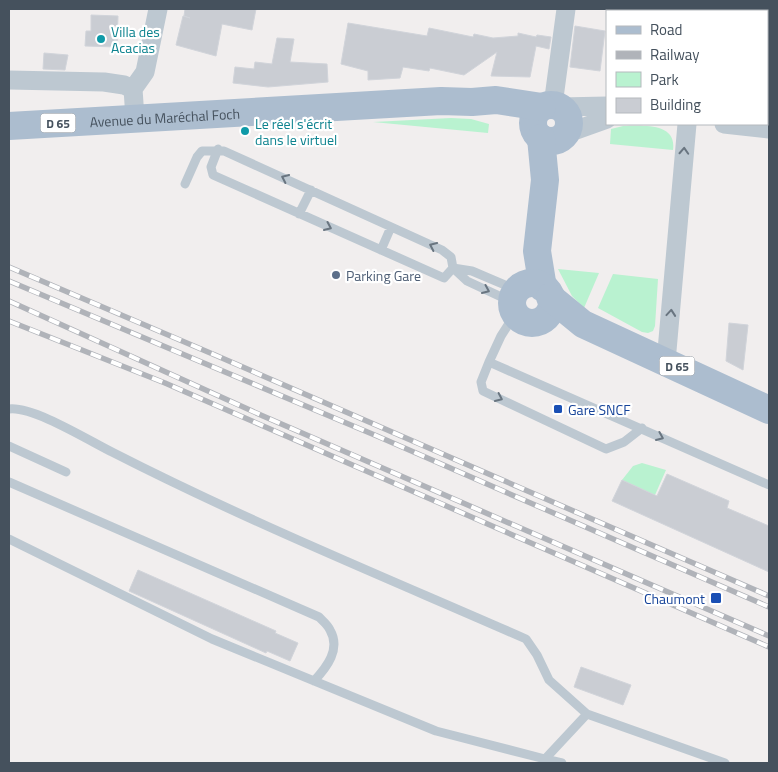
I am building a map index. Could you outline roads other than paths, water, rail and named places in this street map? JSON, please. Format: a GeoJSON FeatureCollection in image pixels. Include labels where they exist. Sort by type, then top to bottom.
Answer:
{"type":"FeatureCollection","features":[{"type":"Feature","properties":{"kind":"main road","name":"Avenue du Maréchal Foch"},"geometry":{"type":"LineString","coordinates":[[9,126],[441,101],[472,102],[496,100],[551,123]]}},
{"type":"Feature","properties":{"kind":"main road"},"geometry":{"type":"LineString","coordinates":[[529,300],[537,251],[551,123]]}},
{"type":"Feature","properties":{"kind":"main road","name":"D 65"},"geometry":{"type":"LineString","coordinates":[[529,300],[769,410]]}},
{"type":"Feature","properties":{"kind":"street"},"geometry":{"type":"LineString","coordinates":[[135,118],[133,90],[145,72],[158,9]]}},
{"type":"Feature","properties":{"kind":"street"},"geometry":{"type":"LineString","coordinates":[[551,123],[566,9]]}},
{"type":"Feature","properties":{"kind":"street"},"geometry":{"type":"LineString","coordinates":[[9,80],[104,82],[124,85],[133,90]]}},
{"type":"Feature","properties":{"kind":"street","name":"Avenue du Maréchal Foch"},"geometry":{"type":"LineString","coordinates":[[551,123],[606,106]]}},
{"type":"Feature","properties":{"kind":"street","name":"Avenue du Maréchal Foch"},"geometry":{"type":"LineString","coordinates":[[551,123],[606,120]]}},
{"type":"Feature","properties":{"kind":"street"},"geometry":{"type":"LineString","coordinates":[[666,362],[687,125]]}},
{"type":"Feature","properties":{"kind":"street"},"geometry":{"type":"LineString","coordinates":[[733,125],[769,129]]}},
{"type":"Feature","properties":{"kind":"lane"},"geometry":{"type":"LineString","coordinates":[[218,150],[211,167],[213,176],[444,278],[453,268]]}},
{"type":"Feature","properties":{"kind":"lane"},"geometry":{"type":"LineString","coordinates":[[185,184],[197,157],[202,151],[224,150],[442,250],[451,257],[453,268]]}},
{"type":"Feature","properties":{"kind":"lane"},"geometry":{"type":"LineString","coordinates":[[299,214],[311,190]]}},
{"type":"Feature","properties":{"kind":"lane"},"geometry":{"type":"LineString","coordinates":[[381,250],[391,227]]}},
{"type":"Feature","properties":{"kind":"lane"},"geometry":{"type":"LineString","coordinates":[[453,268],[472,271],[529,300],[501,336],[481,382],[483,391],[606,449],[624,442],[642,428]]}},
{"type":"Feature","properties":{"kind":"lane"},"geometry":{"type":"LineString","coordinates":[[489,362],[769,485]]}},
{"type":"Feature","properties":{"kind":"lane"},"geometry":{"type":"LineString","coordinates":[[9,409],[17,408],[43,417],[178,486],[526,639],[537,655],[549,680],[586,714],[725,763]]}},
{"type":"Feature","properties":{"kind":"lane"},"geometry":{"type":"LineString","coordinates":[[9,446],[66,472]]}},
{"type":"Feature","properties":{"kind":"lane"},"geometry":{"type":"LineString","coordinates":[[9,482],[319,617],[330,630],[334,647],[331,660],[314,681]]}},
{"type":"Feature","properties":{"kind":"lane"},"geometry":{"type":"LineString","coordinates":[[9,539],[212,639],[436,731],[562,763]]}},
{"type":"Feature","properties":{"kind":"lane"},"geometry":{"type":"LineString","coordinates":[[545,759],[586,714]]}},
{"type":"Feature","properties":{"kind":"railway"},"geometry":{"type":"LineString","coordinates":[[9,267],[769,596]]}},
{"type":"Feature","properties":{"kind":"railway"},"geometry":{"type":"LineString","coordinates":[[9,281],[377,436],[769,607]]}},
{"type":"Feature","properties":{"kind":"railway"},"geometry":{"type":"LineString","coordinates":[[9,301],[263,416],[769,636]]}},
{"type":"Feature","properties":{"kind":"railway"},"geometry":{"type":"LineString","coordinates":[[9,321],[165,383],[769,647]]}},
{"type":"Feature","properties":{"kind":"place","name":"Villa des Acacias"},"geometry":{"type":"Point","coordinates":[101,39]}},
{"type":"Feature","properties":{"kind":"place","name":"Le réel s'écrit dans le virtuel"},"geometry":{"type":"Point","coordinates":[245,131]}},
{"type":"Feature","properties":{"kind":"place","name":"Parking Gare"},"geometry":{"type":"Point","coordinates":[336,275]}},
{"type":"Feature","properties":{"kind":"place","name":"Gare SNCF"},"geometry":{"type":"Point","coordinates":[558,409]}},
{"type":"Feature","properties":{"kind":"place","name":"Chaumont"},"geometry":{"type":"Point","coordinates":[716,598]}}]}
